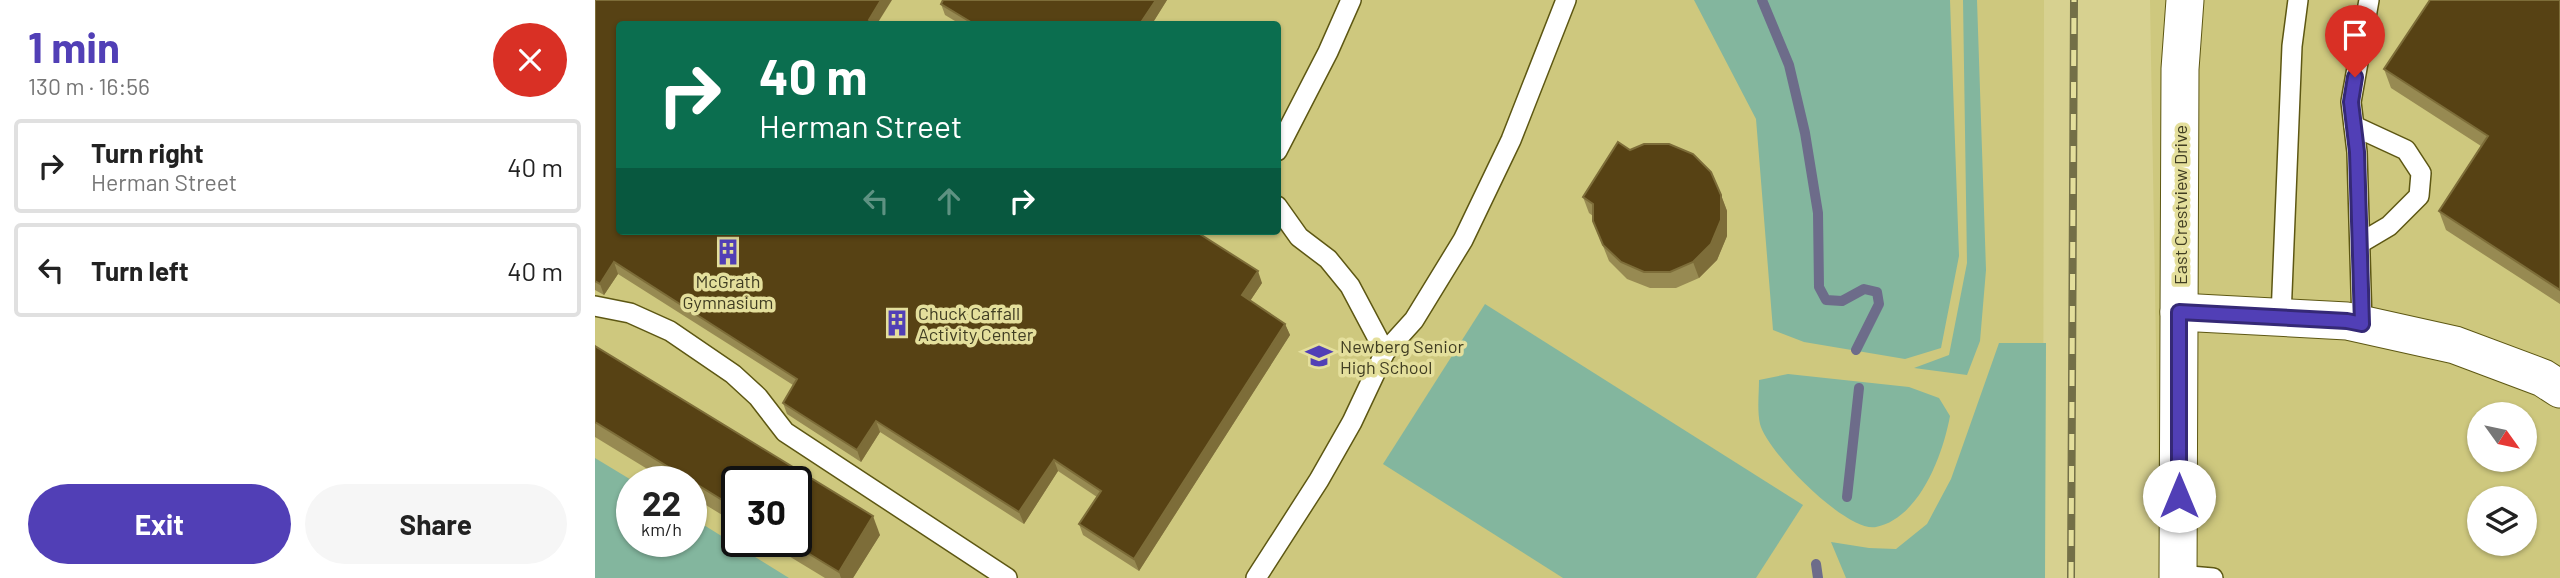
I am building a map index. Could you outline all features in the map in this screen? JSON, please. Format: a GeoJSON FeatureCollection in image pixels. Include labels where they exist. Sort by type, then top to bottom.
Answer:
{"type":"FeatureCollection","features":[{"type":"Feature","properties":{"kind":"street","name":"East Crestview Drive"},"geometry":{"type":"LineString","coordinates":[[2185,0],[2180,69],[2179,312],[2190,577]]}},
{"type":"Feature","properties":{"kind":"street"},"geometry":{"type":"LineString","coordinates":[[2179,312],[2362,324],[2455,345],[2543,378],[2560,389]]}},
{"type":"Feature","properties":{"kind":"lane"},"geometry":{"type":"LineString","coordinates":[[1281,143],[1328,52],[1351,0]]}},
{"type":"Feature","properties":{"kind":"lane"},"geometry":{"type":"LineString","coordinates":[[1256,578],[1319,480],[1352,422],[1385,352],[1414,320],[1463,240],[1511,140],[1566,0]]}},
{"type":"Feature","properties":{"kind":"lane"},"geometry":{"type":"LineString","coordinates":[[2281,317],[2292,46],[2298,0]]}},
{"type":"Feature","properties":{"kind":"lane"},"geometry":{"type":"LineString","coordinates":[[2362,324],[2362,242],[2351,102],[2369,0]]}},
{"type":"Feature","properties":{"kind":"lane"},"geometry":{"type":"LineString","coordinates":[[2354,126],[2406,150],[2421,173],[2419,196],[2389,226],[2362,242]]}},
{"type":"Feature","properties":{"kind":"lane"},"geometry":{"type":"LineString","coordinates":[[1281,212],[1299,237],[1328,259],[1350,286],[1385,352]]}},
{"type":"Feature","properties":{"kind":"lane"},"geometry":{"type":"LineString","coordinates":[[595,306],[630,313],[670,331],[733,374],[758,397],[785,432],[1007,578]]}},
{"type":"Feature","properties":{"kind":"shaded area","name":"Newberg Senior High School"},"geometry":{"type":"Polygon","coordinates":[[[595,0],[2044,0],[2043,578],[595,578],[595,0]]]}},
{"type":"Feature","properties":{"kind":"shaded area"},"geometry":{"type":"Polygon","coordinates":[[[2150,0],[2560,0],[2560,578],[2160,578],[2150,0]]]}},
{"type":"Feature","properties":{"kind":"green space"},"geometry":{"type":"Polygon","coordinates":[[[1694,0],[1950,0],[1959,256],[1941,348],[1905,359],[1804,342],[1773,330],[1756,119],[1694,0]]]}},
{"type":"Feature","properties":{"kind":"green space"},"geometry":{"type":"Polygon","coordinates":[[[1963,0],[1977,0],[1986,270],[1980,341],[1967,375],[1914,368],[1949,355],[1967,263],[1963,0]]]}},
{"type":"Feature","properties":{"kind":"green space"},"geometry":{"type":"Polygon","coordinates":[[[1485,304],[1803,505],[1756,578],[1563,578],[1383,464],[1485,304]]]}},
{"type":"Feature","properties":{"kind":"green space"},"geometry":{"type":"Polygon","coordinates":[[[1999,343],[2046,343],[2045,578],[1846,578],[1831,542],[1896,549],[1927,524],[1951,479],[1999,343]]]}},
{"type":"Feature","properties":{"kind":"green space"},"geometry":{"type":"Polygon","coordinates":[[[1788,374],[1909,387],[1939,398],[1950,416],[1942,448],[1927,482],[1905,511],[1892,521],[1876,527],[1863,525],[1828,504],[1777,453],[1760,424],[1759,380],[1788,374]]]}},
{"type":"Feature","properties":{"kind":"green space"},"geometry":{"type":"Polygon","coordinates":[[[595,458],[616,471],[616,557],[707,557],[707,527],[721,536],[721,557],[755,557],[789,578],[595,578],[595,458]]]}},
{"type":"Feature","properties":{"kind":"building"},"geometry":{"type":"Polygon","coordinates":[[[595,0],[881,0],[871,21],[616,21],[616,235],[1201,235],[1258,271],[1242,295],[1285,324],[1134,559],[1079,524],[1101,491],[1054,460],[1019,512],[876,421],[857,450],[783,403],[797,379],[614,262],[600,284],[595,281],[595,0]]]}},
{"type":"Feature","properties":{"kind":"building"},"geometry":{"type":"Polygon","coordinates":[[[943,0],[1156,0],[1142,21],[969,21],[941,4],[943,0]]]}},
{"type":"Feature","properties":{"kind":"building"},"geometry":{"type":"Polygon","coordinates":[[[2430,0],[2560,0],[2560,290],[2439,211],[2488,136],[2384,69],[2430,0]]]}},
{"type":"Feature","properties":{"kind":"building"},"geometry":{"type":"Polygon","coordinates":[[[1618,142],[1630,150],[1644,144],[1669,144],[1693,154],[1711,172],[1721,195],[1721,220],[1711,244],[1693,262],[1670,272],[1644,272],[1621,262],[1603,245],[1593,221],[1593,204],[1583,197],[1618,142]]]}},
{"type":"Feature","properties":{"kind":"building"},"geometry":{"type":"Polygon","coordinates":[[[595,346],[791,466],[721,466],[721,499],[707,491],[707,466],[667,466],[595,422],[595,346]]]}},
{"type":"Feature","properties":{"kind":"building"},"geometry":{"type":"Polygon","coordinates":[[[812,479],[873,516],[839,572],[812,556],[812,479]]]}},
{"type":"Feature","properties":{"kind":"waterway"},"geometry":{"type":"LineString","coordinates":[[1762,0],[1789,65],[1805,133],[1818,213],[1819,287],[1826,300],[1842,301],[1864,289],[1877,292],[1879,304],[1856,350]]}},
{"type":"Feature","properties":{"kind":"waterway"},"geometry":{"type":"LineString","coordinates":[[1847,497],[1859,388]]}},
{"type":"Feature","properties":{"kind":"waterway"},"geometry":{"type":"LineString","coordinates":[[1816,564],[1818,578]]}},
{"type":"Feature","properties":{"kind":"railway"},"geometry":{"type":"LineString","coordinates":[[2071,578],[2074,0]]}},
{"type":"Feature","properties":{"kind":"place","name":"McGrath Gymnasium"},"geometry":{"type":"Point","coordinates":[728,252]}},
{"type":"Feature","properties":{"kind":"place","name":"Chuck Caffall Activity Center"},"geometry":{"type":"Point","coordinates":[897,323]}},
{"type":"Feature","properties":{"kind":"place","name":"Newberg Senior High School"},"geometry":{"type":"Point","coordinates":[1319,356]}},
{"type":"Feature","properties":{"kind":"route"},"geometry":{"type":"LineString","coordinates":[[2179,496],[2179,312],[2362,324],[2362,242],[2351,102],[2355,77]]}}]}
